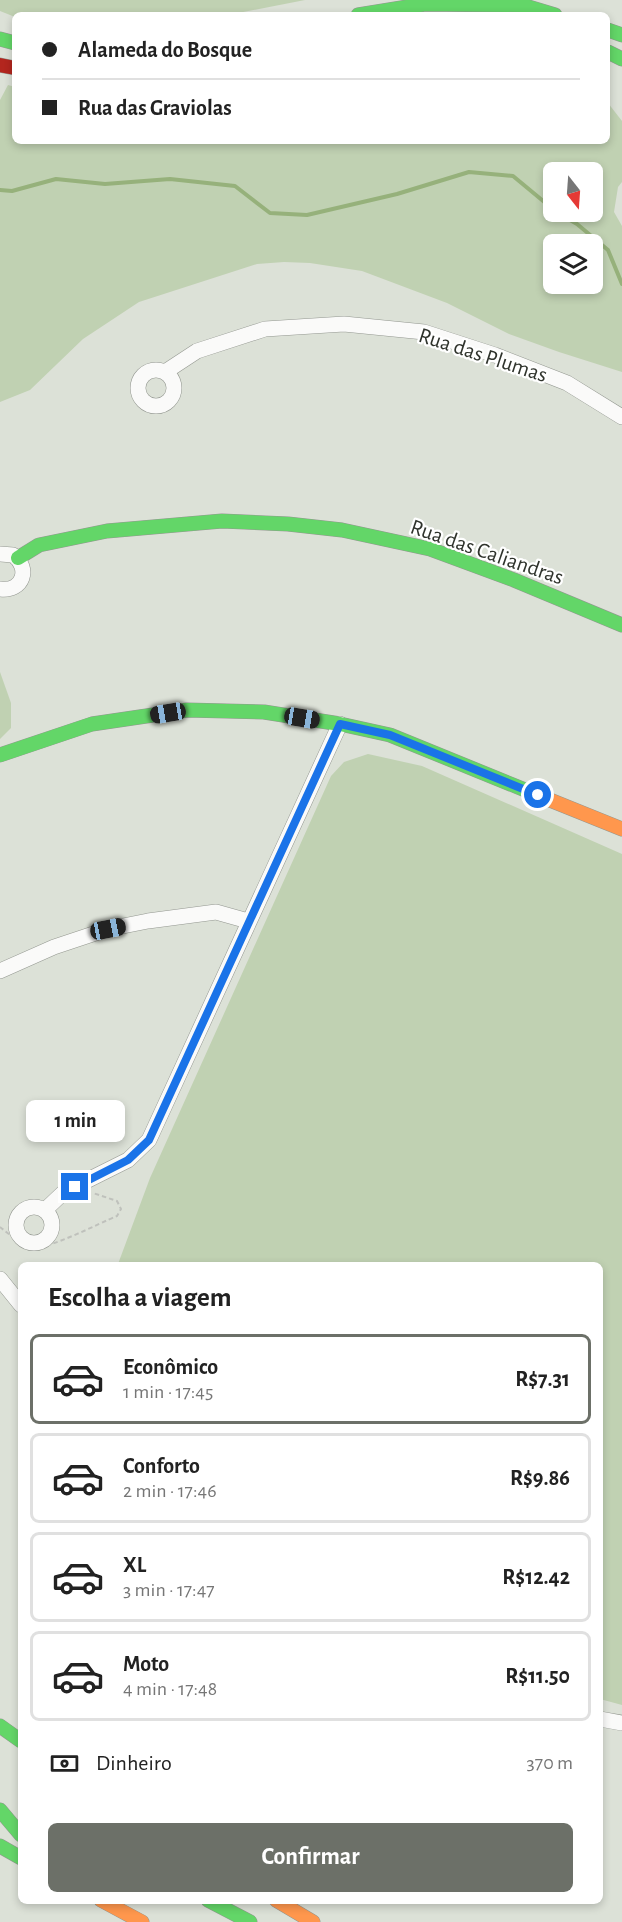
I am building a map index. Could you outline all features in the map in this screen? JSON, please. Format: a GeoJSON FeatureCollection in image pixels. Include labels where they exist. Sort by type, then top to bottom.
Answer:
{"type":"FeatureCollection","features":[{"type":"Feature","properties":{"kind":"main road"},"geometry":{"type":"LineString","coordinates":[[376,12],[424,4],[522,5],[545,12]]}},
{"type":"Feature","properties":{"kind":"main road","name":"Rua das Caliandras"},"geometry":{"type":"LineString","coordinates":[[18,558],[39,545],[107,531],[222,521],[288,524],[342,530],[430,549],[514,580],[622,625]]}},
{"type":"Feature","properties":{"kind":"main road"},"geometry":{"type":"LineString","coordinates":[[0,755],[92,724],[188,710],[264,712],[340,724],[390,735],[622,829]]}},
{"type":"Feature","properties":{"kind":"main road"},"geometry":{"type":"LineString","coordinates":[[0,1726],[18,1739]]}},
{"type":"Feature","properties":{"kind":"main road"},"geometry":{"type":"LineString","coordinates":[[0,1810],[18,1831]]}},
{"type":"Feature","properties":{"kind":"main road"},"geometry":{"type":"LineString","coordinates":[[0,1846],[18,1856]]}},
{"type":"Feature","properties":{"kind":"main road"},"geometry":{"type":"LineString","coordinates":[[108,1904],[142,1922]]}},
{"type":"Feature","properties":{"kind":"main road"},"geometry":{"type":"LineString","coordinates":[[216,1904],[250,1922]]}},
{"type":"Feature","properties":{"kind":"main road"},"geometry":{"type":"LineString","coordinates":[[283,1904],[313,1922]]}},
{"type":"Feature","properties":{"kind":"street","name":"Rua das Plumas"},"geometry":{"type":"LineString","coordinates":[[165,372],[197,351],[265,329],[344,324],[424,332],[495,355],[567,383],[622,417]]}},
{"type":"Feature","properties":{"kind":"street"},"geometry":{"type":"LineString","coordinates":[[0,554],[7,553],[18,558],[23,569],[21,580],[12,588],[0,588]]}},
{"type":"Feature","properties":{"kind":"street"},"geometry":{"type":"LineString","coordinates":[[45,1210],[64,1192],[128,1160],[149,1140],[340,724]]}},
{"type":"Feature","properties":{"kind":"street"},"geometry":{"type":"LineString","coordinates":[[0,971],[54,946],[108,929],[216,912],[248,921]]}},
{"type":"Feature","properties":{"kind":"street"},"geometry":{"type":"LineString","coordinates":[[0,1279],[18,1301]]}},
{"type":"Feature","properties":{"kind":"street"},"geometry":{"type":"LineString","coordinates":[[603,1720],[622,1723]]}},
{"type":"Feature","properties":{"kind":"path"},"geometry":{"type":"LineString","coordinates":[[0,1227],[16,1240],[33,1247],[57,1242],[117,1216],[121,1209],[117,1202],[75,1187]]}},
{"type":"Feature","properties":{"kind":"green space"},"geometry":{"type":"Polygon","coordinates":[[[0,0],[305,0],[243,12],[12,12],[12,16],[0,11],[0,0]]]}},
{"type":"Feature","properties":{"kind":"green space"},"geometry":{"type":"Polygon","coordinates":[[[8,85],[12,86],[12,144],[610,144],[610,106],[622,121],[622,182],[618,187],[614,212],[622,226],[622,372],[509,334],[447,303],[362,271],[310,263],[284,262],[257,264],[139,302],[83,339],[30,390],[0,402],[0,100],[8,85]]]}},
{"type":"Feature","properties":{"kind":"green space"},"geometry":{"type":"Polygon","coordinates":[[[0,672],[11,703],[11,728],[0,739],[0,672]]]}},
{"type":"Feature","properties":{"kind":"green space"},"geometry":{"type":"Polygon","coordinates":[[[368,754],[422,766],[622,854],[622,1705],[603,1700],[603,1262],[119,1262],[150,1178],[331,776],[344,762],[368,754]]]}},
{"type":"Feature","properties":{"kind":"waterway"},"geometry":{"type":"LineString","coordinates":[[0,190],[12,191],[56,179],[105,184],[170,179],[235,186],[270,213],[307,215],[397,194],[469,172],[513,176],[543,201]]}},
{"type":"Feature","properties":{"kind":"waterway"},"geometry":{"type":"LineString","coordinates":[[574,222],[608,250],[622,284]]}},
{"type":"Feature","properties":{"kind":"traffic: fast"},"geometry":{"type":"LineString","coordinates":[[376,12],[425,4],[522,5],[545,12]]}},
{"type":"Feature","properties":{"kind":"traffic: fast"},"geometry":{"type":"LineString","coordinates":[[610,31],[622,35]]}},
{"type":"Feature","properties":{"kind":"traffic: fast"},"geometry":{"type":"LineString","coordinates":[[0,39],[12,42]]}},
{"type":"Feature","properties":{"kind":"traffic: fast"},"geometry":{"type":"LineString","coordinates":[[610,53],[622,59]]}},
{"type":"Feature","properties":{"kind":"traffic: fast"},"geometry":{"type":"LineString","coordinates":[[18,558],[39,545],[107,531],[222,521],[288,524],[342,530],[430,549],[514,580],[622,625]]}},
{"type":"Feature","properties":{"kind":"traffic: fast"},"geometry":{"type":"LineString","coordinates":[[0,755],[92,724],[187,710],[264,712],[340,724],[390,735],[535,794]]}},
{"type":"Feature","properties":{"kind":"traffic: fast"},"geometry":{"type":"LineString","coordinates":[[0,1726],[18,1739]]}},
{"type":"Feature","properties":{"kind":"traffic: fast"},"geometry":{"type":"LineString","coordinates":[[0,1810],[18,1831]]}},
{"type":"Feature","properties":{"kind":"traffic: fast"},"geometry":{"type":"LineString","coordinates":[[0,1846],[18,1856]]}},
{"type":"Feature","properties":{"kind":"traffic: fast"},"geometry":{"type":"LineString","coordinates":[[216,1904],[250,1922]]}},
{"type":"Feature","properties":{"kind":"traffic: slow"},"geometry":{"type":"LineString","coordinates":[[535,794],[622,829]]}},
{"type":"Feature","properties":{"kind":"traffic: slow"},"geometry":{"type":"LineString","coordinates":[[108,1904],[142,1922]]}},
{"type":"Feature","properties":{"kind":"traffic: slow"},"geometry":{"type":"LineString","coordinates":[[283,1904],[313,1922]]}},
{"type":"Feature","properties":{"kind":"traffic: jam"},"geometry":{"type":"LineString","coordinates":[[0,65],[12,67]]}},
{"type":"Feature","properties":{"kind":"route"},"geometry":{"type":"LineString","coordinates":[[75,1187],[128,1160],[149,1140],[340,724],[390,735],[538,795]]}}]}
